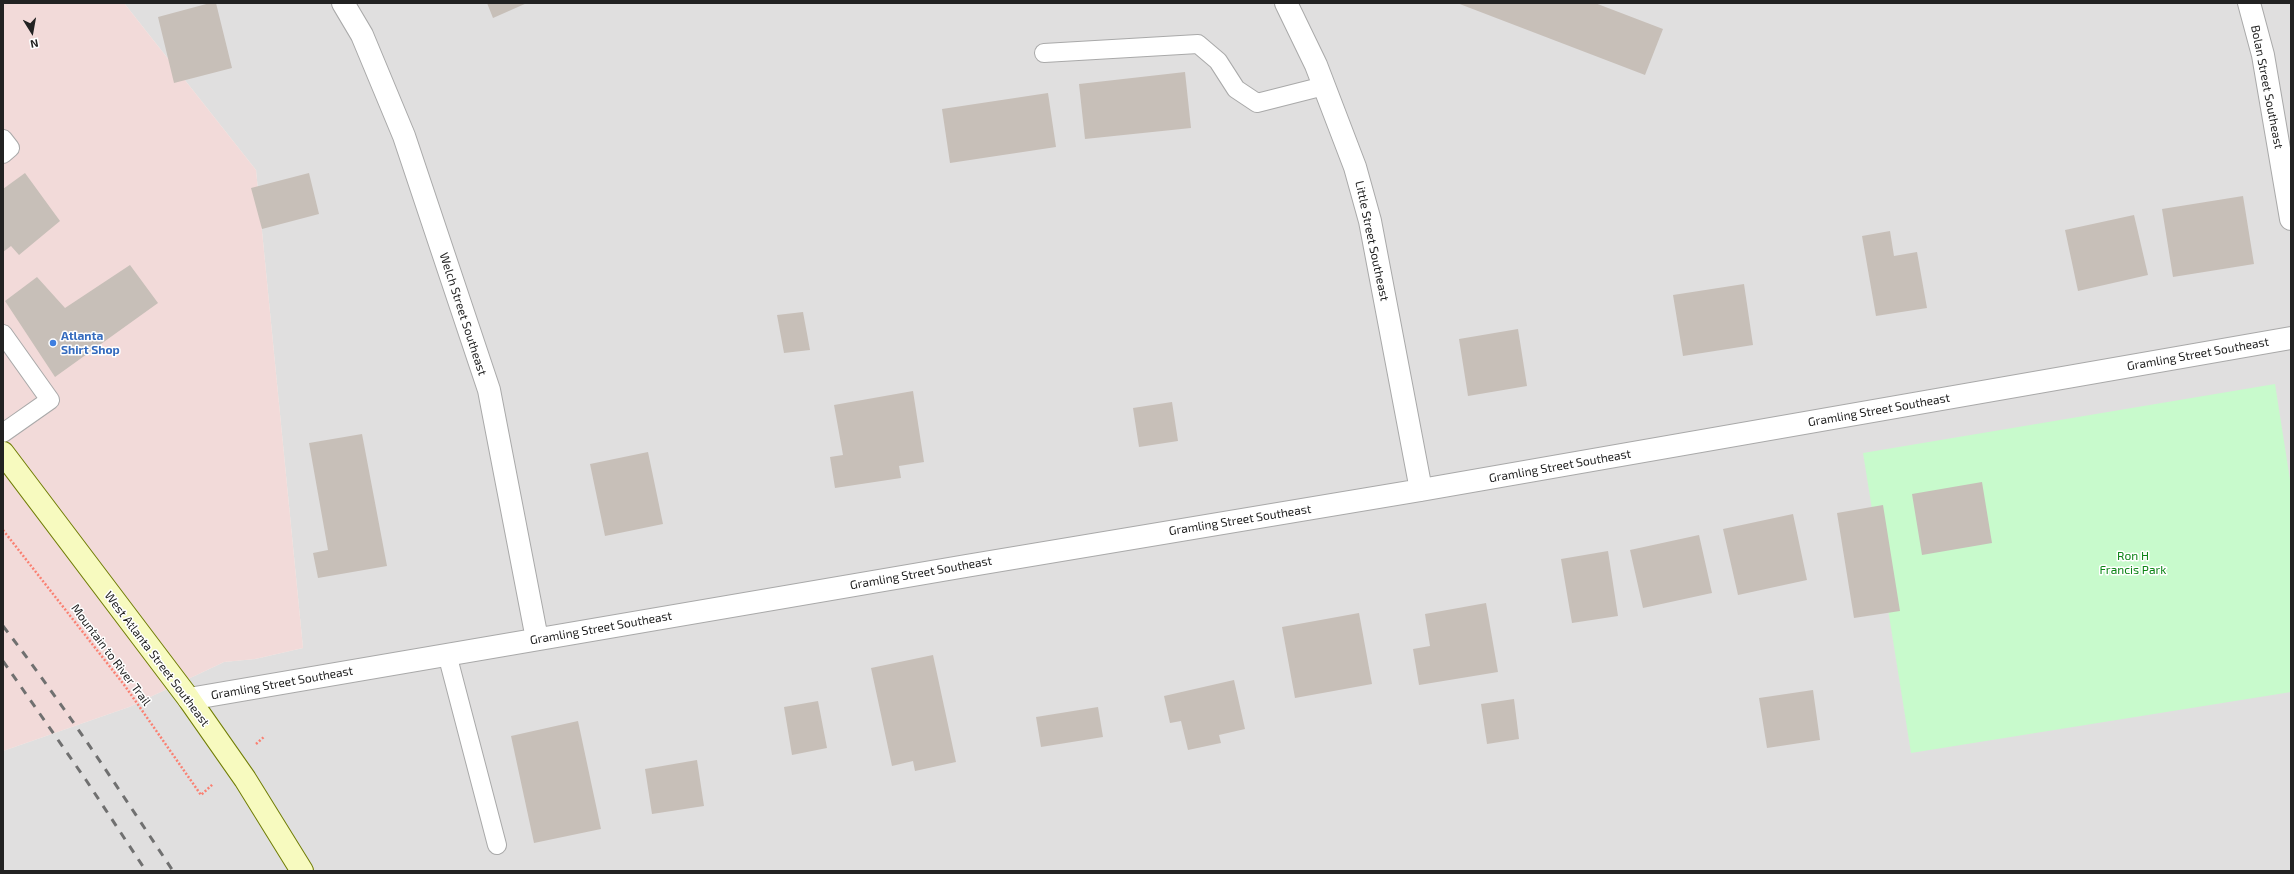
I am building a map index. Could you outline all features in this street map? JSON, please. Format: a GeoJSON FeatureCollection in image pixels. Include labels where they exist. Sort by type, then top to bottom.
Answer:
{"type":"FeatureCollection","features":[{"type":"Feature","properties":{"kind":"street","name":"Welch Street Southeast"},"geometry":{"type":"LineString","coordinates":[[343,3],[362,35],[404,136],[489,390],[537,639]]}},
{"type":"Feature","properties":{"kind":"street","name":"Little Street Southeast"},"geometry":{"type":"LineString","coordinates":[[1286,3],[1324,86],[1355,167],[1370,221],[1421,490]]}},
{"type":"Feature","properties":{"kind":"street","name":"Bolan Street Southeast"},"geometry":{"type":"LineString","coordinates":[[2249,3],[2262,55],[2291,219]]}},
{"type":"Feature","properties":{"kind":"street","name":"Gramling Street Southeast"},"geometry":{"type":"LineString","coordinates":[[189,699],[447,654],[1421,490],[2291,338]]}},
{"type":"Feature","properties":{"kind":"street","name":"West Atlanta Street Southeast"},"geometry":{"type":"LineString","coordinates":[[3,453],[189,699],[245,779],[302,871]]}},
{"type":"Feature","properties":{"kind":"lane"},"geometry":{"type":"LineString","coordinates":[[1044,53],[1198,44],[1218,61],[1236,89],[1257,103],[1324,86]]}},
{"type":"Feature","properties":{"kind":"lane"},"geometry":{"type":"LineString","coordinates":[[3,139],[10,148],[3,154]]}},
{"type":"Feature","properties":{"kind":"lane"},"geometry":{"type":"LineString","coordinates":[[3,334],[50,400],[3,433]]}},
{"type":"Feature","properties":{"kind":"lane"},"geometry":{"type":"LineString","coordinates":[[447,654],[497,845]]}},
{"type":"Feature","properties":{"kind":"path","name":"Mountain to River Trail"},"geometry":{"type":"LineString","coordinates":[[3,530],[124,686],[201,795]]}},
{"type":"Feature","properties":{"kind":"shaded area"},"geometry":{"type":"Polygon","coordinates":[[[3,3],[124,3],[256,170],[303,648],[255,659],[224,662],[129,707],[3,751],[3,3]]]}},
{"type":"Feature","properties":{"kind":"shaded area"},"geometry":{"type":"Polygon","coordinates":[[[124,3],[2291,3],[2291,871],[3,871],[3,751],[129,707],[224,662],[255,659],[303,648],[256,170],[124,3]]]}},
{"type":"Feature","properties":{"kind":"green space","name":"Ron H Francis Park"},"geometry":{"type":"Polygon","coordinates":[[[2275,384],[2291,486],[2291,692],[1911,753],[1863,453],[2275,384]]]}},
{"type":"Feature","properties":{"kind":"building"},"geometry":{"type":"Polygon","coordinates":[[[210,3],[216,3],[232,68],[174,83],[158,17],[210,3]]]}},
{"type":"Feature","properties":{"kind":"building"},"geometry":{"type":"Polygon","coordinates":[[[487,3],[527,3],[493,18],[487,3]]]}},
{"type":"Feature","properties":{"kind":"building"},"geometry":{"type":"Polygon","coordinates":[[[1457,3],[1595,3],[1663,29],[1645,75],[1457,3]]]}},
{"type":"Feature","properties":{"kind":"building"},"geometry":{"type":"Polygon","coordinates":[[[1185,72],[1191,128],[1085,139],[1079,84],[1185,72]]]}},
{"type":"Feature","properties":{"kind":"building"},"geometry":{"type":"Polygon","coordinates":[[[1048,93],[1056,147],[950,163],[942,109],[1048,93]]]}},
{"type":"Feature","properties":{"kind":"building"},"geometry":{"type":"Polygon","coordinates":[[[25,173],[60,221],[19,255],[11,246],[3,252],[3,189],[25,173]]]}},
{"type":"Feature","properties":{"kind":"building"},"geometry":{"type":"Polygon","coordinates":[[[309,173],[319,214],[262,229],[251,188],[309,173]]]}},
{"type":"Feature","properties":{"kind":"building"},"geometry":{"type":"Polygon","coordinates":[[[2243,196],[2254,264],[2173,277],[2162,209],[2243,196]]]}},
{"type":"Feature","properties":{"kind":"building"},"geometry":{"type":"Polygon","coordinates":[[[2134,215],[2148,275],[2078,291],[2065,230],[2134,215]]]}},
{"type":"Feature","properties":{"kind":"building"},"geometry":{"type":"Polygon","coordinates":[[[1890,231],[1894,256],[1917,252],[1927,308],[1876,316],[1862,236],[1890,231]]]}},
{"type":"Feature","properties":{"kind":"building"},"geometry":{"type":"Polygon","coordinates":[[[130,265],[158,303],[55,377],[5,301],[37,277],[65,308],[130,265]]]}},
{"type":"Feature","properties":{"kind":"building"},"geometry":{"type":"Polygon","coordinates":[[[1744,284],[1753,345],[1683,356],[1673,295],[1744,284]]]}},
{"type":"Feature","properties":{"kind":"building"},"geometry":{"type":"Polygon","coordinates":[[[803,312],[810,350],[784,353],[777,315],[803,312]]]}},
{"type":"Feature","properties":{"kind":"building"},"geometry":{"type":"Polygon","coordinates":[[[1518,329],[1527,386],[1468,396],[1459,339],[1518,329]]]}},
{"type":"Feature","properties":{"kind":"building"},"geometry":{"type":"Polygon","coordinates":[[[913,391],[924,462],[899,466],[901,478],[835,488],[830,457],[843,455],[834,405],[913,391]]]}},
{"type":"Feature","properties":{"kind":"building"},"geometry":{"type":"Polygon","coordinates":[[[1172,402],[1178,441],[1139,447],[1133,408],[1172,402]]]}},
{"type":"Feature","properties":{"kind":"building"},"geometry":{"type":"Polygon","coordinates":[[[362,434],[387,566],[318,578],[313,553],[328,550],[309,443],[362,434]]]}},
{"type":"Feature","properties":{"kind":"building"},"geometry":{"type":"Polygon","coordinates":[[[648,452],[663,524],[605,536],[590,464],[648,452]]]}},
{"type":"Feature","properties":{"kind":"building"},"geometry":{"type":"Polygon","coordinates":[[[1982,482],[1992,543],[1922,555],[1912,494],[1982,482]]]}},
{"type":"Feature","properties":{"kind":"building"},"geometry":{"type":"Polygon","coordinates":[[[1883,505],[1900,611],[1854,618],[1837,513],[1883,505]]]}},
{"type":"Feature","properties":{"kind":"building"},"geometry":{"type":"Polygon","coordinates":[[[1793,514],[1807,580],[1738,595],[1723,529],[1793,514]]]}},
{"type":"Feature","properties":{"kind":"building"},"geometry":{"type":"Polygon","coordinates":[[[1699,535],[1712,593],[1643,608],[1630,550],[1699,535]]]}},
{"type":"Feature","properties":{"kind":"building"},"geometry":{"type":"Polygon","coordinates":[[[1608,551],[1618,616],[1572,623],[1561,559],[1608,551]]]}},
{"type":"Feature","properties":{"kind":"building"},"geometry":{"type":"Polygon","coordinates":[[[1486,603],[1498,672],[1419,685],[1413,649],[1430,646],[1425,614],[1486,603]]]}},
{"type":"Feature","properties":{"kind":"building"},"geometry":{"type":"Polygon","coordinates":[[[1359,613],[1372,684],[1295,698],[1282,627],[1359,613]]]}},
{"type":"Feature","properties":{"kind":"building"},"geometry":{"type":"Polygon","coordinates":[[[933,655],[956,762],[915,771],[913,761],[892,766],[871,668],[933,655]]]}},
{"type":"Feature","properties":{"kind":"building"},"geometry":{"type":"Polygon","coordinates":[[[1234,680],[1245,729],[1219,735],[1221,743],[1188,750],[1181,721],[1170,723],[1164,696],[1234,680]]]}},
{"type":"Feature","properties":{"kind":"building"},"geometry":{"type":"Polygon","coordinates":[[[1813,690],[1820,740],[1767,748],[1759,698],[1813,690]]]}},
{"type":"Feature","properties":{"kind":"building"},"geometry":{"type":"Polygon","coordinates":[[[1514,699],[1519,739],[1487,744],[1481,704],[1514,699]]]}},
{"type":"Feature","properties":{"kind":"building"},"geometry":{"type":"Polygon","coordinates":[[[818,701],[827,748],[792,755],[784,707],[818,701]]]}},
{"type":"Feature","properties":{"kind":"building"},"geometry":{"type":"Polygon","coordinates":[[[1098,707],[1103,737],[1041,747],[1036,717],[1098,707]]]}},
{"type":"Feature","properties":{"kind":"building"},"geometry":{"type":"Polygon","coordinates":[[[578,721],[601,829],[534,843],[511,736],[578,721]]]}},
{"type":"Feature","properties":{"kind":"building"},"geometry":{"type":"Polygon","coordinates":[[[697,760],[704,806],[652,814],[645,769],[697,760]]]}},
{"type":"Feature","properties":{"kind":"railway"},"geometry":{"type":"LineString","coordinates":[[3,626],[69,716],[173,871]]}},
{"type":"Feature","properties":{"kind":"railway"},"geometry":{"type":"LineString","coordinates":[[3,661],[86,780],[146,871]]}},
{"type":"Feature","properties":{"kind":"place","name":"Atlanta Shirt Shop"},"geometry":{"type":"Point","coordinates":[53,343]}}]}
